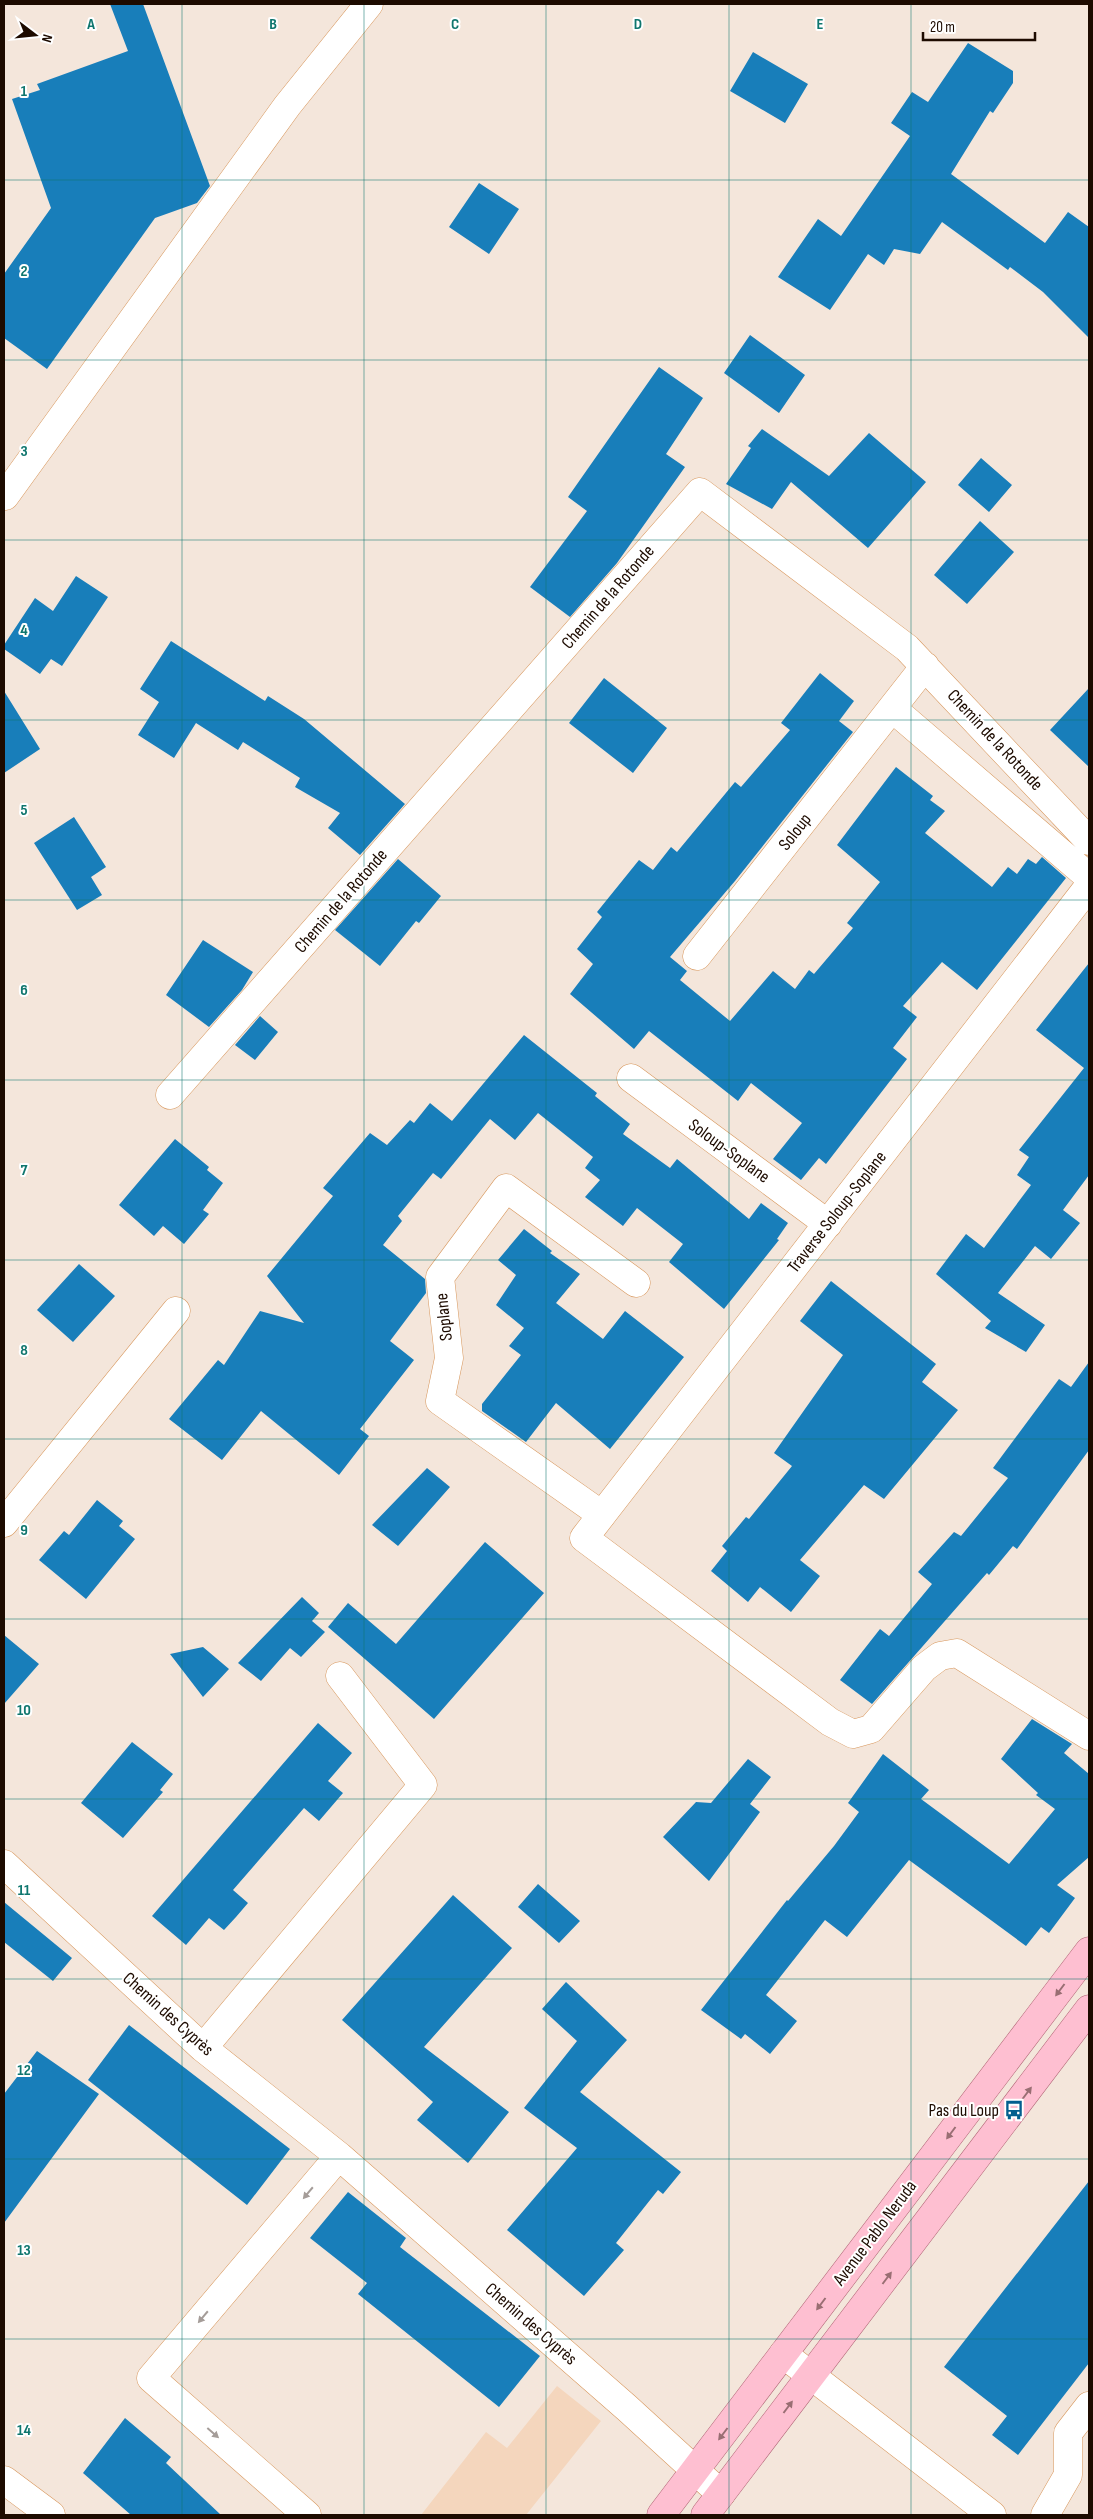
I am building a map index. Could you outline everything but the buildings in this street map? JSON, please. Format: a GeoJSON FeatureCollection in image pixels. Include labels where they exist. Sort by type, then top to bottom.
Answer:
{"type":"FeatureCollection","features":[{"type":"Feature","properties":{"kind":"main road","name":"Avenue Pablo Neruda"},"geometry":{"type":"LineString","coordinates":[[661,2515],[1089,1951]]}},
{"type":"Feature","properties":{"kind":"main road","name":"Avenue Pablo Neruda"},"geometry":{"type":"LineString","coordinates":[[713,2505],[1089,2009]]}},
{"type":"Feature","properties":{"kind":"street"},"geometry":{"type":"LineString","coordinates":[[5,496],[288,106],[369,4]]}},
{"type":"Feature","properties":{"kind":"street","name":"Chemin de la Rotonde"},"geometry":{"type":"LineString","coordinates":[[170,1095],[700,492],[907,648],[1089,840]]}},
{"type":"Feature","properties":{"kind":"street","name":"Soloup"},"geometry":{"type":"LineString","coordinates":[[697,956],[925,666]]}},
{"type":"Feature","properties":{"kind":"street"},"geometry":{"type":"LineString","coordinates":[[892,708],[1089,877]]}},
{"type":"Feature","properties":{"kind":"street","name":"Traverse Soloup-Soplane"},"geometry":{"type":"LineString","coordinates":[[1089,886],[584,1538],[830,1722],[853,1734],[871,1730],[924,1668],[940,1656],[957,1653],[1089,1736]]}},
{"type":"Feature","properties":{"kind":"street","name":"Soloup-Soplane"},"geometry":{"type":"LineString","coordinates":[[631,1078],[828,1224]]}},
{"type":"Feature","properties":{"kind":"street","name":"Soplane"},"geometry":{"type":"LineString","coordinates":[[602,1515],[440,1401],[449,1358],[440,1278],[506,1188],[636,1283]]}},
{"type":"Feature","properties":{"kind":"street"},"geometry":{"type":"LineString","coordinates":[[4,1523],[176,1311]]}},
{"type":"Feature","properties":{"kind":"street"},"geometry":{"type":"LineString","coordinates":[[203,2048],[423,1785],[340,1676]]}},
{"type":"Feature","properties":{"kind":"street","name":"Chemin des Cyprès"},"geometry":{"type":"LineString","coordinates":[[4,1864],[203,2048],[339,2156],[627,2408],[695,2471],[713,2505]]}},
{"type":"Feature","properties":{"kind":"street"},"geometry":{"type":"LineString","coordinates":[[307,2515],[151,2378],[339,2156]]}},
{"type":"Feature","properties":{"kind":"street"},"geometry":{"type":"LineString","coordinates":[[783,2354],[992,2515]]}},
{"type":"Feature","properties":{"kind":"street"},"geometry":{"type":"LineString","coordinates":[[1045,2515],[1068,2475],[1068,2433],[1089,2406]]}},
{"type":"Feature","properties":{"kind":"street"},"geometry":{"type":"LineString","coordinates":[[4,2480],[51,2515]]}},
{"type":"Feature","properties":{"kind":"shaded area"},"geometry":{"type":"Polygon","coordinates":[[[557,2386],[601,2421],[526,2515],[421,2515],[486,2432],[507,2448],[557,2386]]]}},
{"type":"Feature","properties":{"kind":"place","name":"Pas du Loup"},"geometry":{"type":"Point","coordinates":[1014,2110]}}]}
